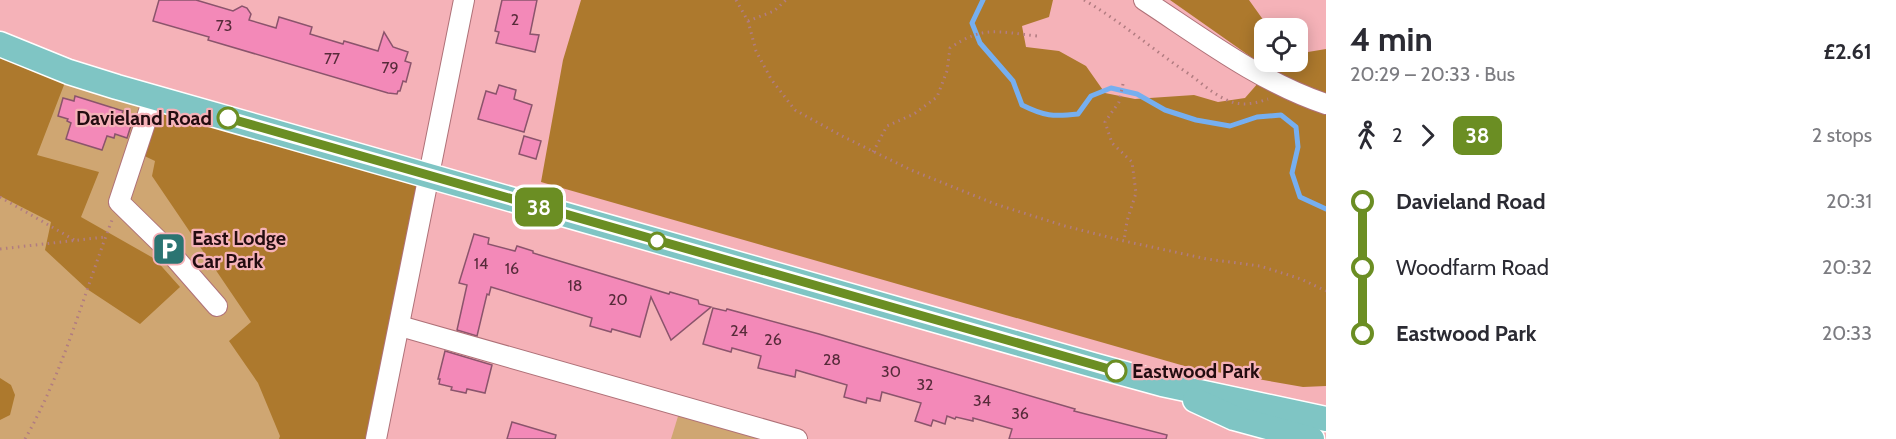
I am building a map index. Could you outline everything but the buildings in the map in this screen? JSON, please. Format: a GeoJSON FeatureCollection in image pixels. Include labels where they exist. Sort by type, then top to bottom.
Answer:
{"type":"FeatureCollection","features":[{"type":"Feature","properties":{"kind":"main road"},"geometry":{"type":"LineString","coordinates":[[0,44],[69,72],[1162,384],[1326,419]]}},
{"type":"Feature","properties":{"kind":"main road"},"geometry":{"type":"LineString","coordinates":[[1162,384],[1234,418],[1312,439]]}},
{"type":"Feature","properties":{"kind":"main road"},"geometry":{"type":"LineString","coordinates":[[1216,394],[1326,403]]}},
{"type":"Feature","properties":{"kind":"street"},"geometry":{"type":"LineString","coordinates":[[376,439],[431,176],[464,0]]}},
{"type":"Feature","properties":{"kind":"street"},"geometry":{"type":"LineString","coordinates":[[1144,0],[1210,44],[1283,86],[1326,104]]}},
{"type":"Feature","properties":{"kind":"street"},"geometry":{"type":"LineString","coordinates":[[154,96],[119,202],[168,250],[217,306]]}},
{"type":"Feature","properties":{"kind":"street"},"geometry":{"type":"LineString","coordinates":[[400,327],[797,439]]}},
{"type":"Feature","properties":{"kind":"path"},"geometry":{"type":"LineString","coordinates":[[736,0],[748,21],[756,51],[771,79],[795,110],[873,152],[995,204],[1065,226],[1207,259],[1260,266],[1301,279],[1326,291]]}},
{"type":"Feature","properties":{"kind":"path"},"geometry":{"type":"LineString","coordinates":[[748,21],[774,11],[786,0]]}},
{"type":"Feature","properties":{"kind":"path"},"geometry":{"type":"LineString","coordinates":[[1084,0],[1110,16],[1161,56],[1233,103],[1253,104],[1269,99],[1283,86]]}},
{"type":"Feature","properties":{"kind":"path"},"geometry":{"type":"LineString","coordinates":[[873,152],[886,126],[914,114],[937,97],[947,71],[950,48],[965,37],[986,31],[1037,36]]}},
{"type":"Feature","properties":{"kind":"path"},"geometry":{"type":"LineString","coordinates":[[1123,84],[1119,102],[1105,122],[1112,143],[1132,162],[1136,192],[1127,221],[1124,241]]}},
{"type":"Feature","properties":{"kind":"path"},"geometry":{"type":"LineString","coordinates":[[0,197],[76,241]]}},
{"type":"Feature","properties":{"kind":"path"},"geometry":{"type":"LineString","coordinates":[[25,439],[38,417],[119,202]]}},
{"type":"Feature","properties":{"kind":"path"},"geometry":{"type":"LineString","coordinates":[[0,249],[105,237]]}},
{"type":"Feature","properties":{"kind":"shaded area","name":"Eastwood Park"},"geometry":{"type":"Polygon","coordinates":[[[581,0],[1053,0],[1049,17],[1022,26],[1026,47],[1059,51],[1086,66],[1105,93],[1135,99],[1194,95],[1218,102],[1245,98],[1259,82],[1278,72],[1308,72],[1308,52],[1326,49],[1326,386],[1303,387],[1188,367],[541,182],[563,60],[581,0]]]}},
{"type":"Feature","properties":{"kind":"shaded area"},"geometry":{"type":"Polygon","coordinates":[[[1170,0],[1249,0],[1262,18],[1254,18],[1254,59],[1170,0]]]}},
{"type":"Feature","properties":{"kind":"shaded area"},"geometry":{"type":"Polygon","coordinates":[[[0,44],[154,96],[376,439],[0,439],[0,44]]]}},
{"type":"Feature","properties":{"kind":"shaded area"},"geometry":{"type":"Polygon","coordinates":[[[0,44],[69,72],[37,155],[99,172],[81,217],[155,259],[180,287],[140,324],[87,289],[45,250],[51,222],[0,196],[0,44]]]}},
{"type":"Feature","properties":{"kind":"shaded area"},"geometry":{"type":"Polygon","coordinates":[[[154,96],[431,176],[376,439],[279,439],[280,436],[258,383],[229,341],[251,322],[152,176],[155,161],[136,152],[154,96]]]}},
{"type":"Feature","properties":{"kind":"shaded area"},"geometry":{"type":"Polygon","coordinates":[[[0,378],[11,385],[15,395],[10,415],[0,420],[0,378]]]}},
{"type":"Feature","properties":{"kind":"shaded area"},"geometry":{"type":"Polygon","coordinates":[[[680,410],[762,439],[671,439],[680,410]]]}},
{"type":"Feature","properties":{"kind":"waterway"},"geometry":{"type":"LineString","coordinates":[[983,0],[972,23],[980,43],[1013,81],[1022,105],[1049,115],[1078,114],[1091,96],[1111,88],[1137,94],[1165,110],[1196,120],[1230,126],[1257,117],[1281,115],[1296,127],[1298,147],[1292,173],[1300,197],[1326,209]]}},
{"type":"Feature","properties":{"kind":"bus line","name":"38"},"geometry":{"type":"LineString","coordinates":[[228,118],[1116,371]]}},
{"type":"Feature","properties":{"kind":"place","name":"Davieland Road"},"geometry":{"type":"Point","coordinates":[228,118]}},
{"type":"Feature","properties":{"kind":"place","name":"East Lodge Car Park"},"geometry":{"type":"Point","coordinates":[169,249]}},
{"type":"Feature","properties":{"kind":"place","name":"Eastwood Park"},"geometry":{"type":"Point","coordinates":[1116,371]}}]}
